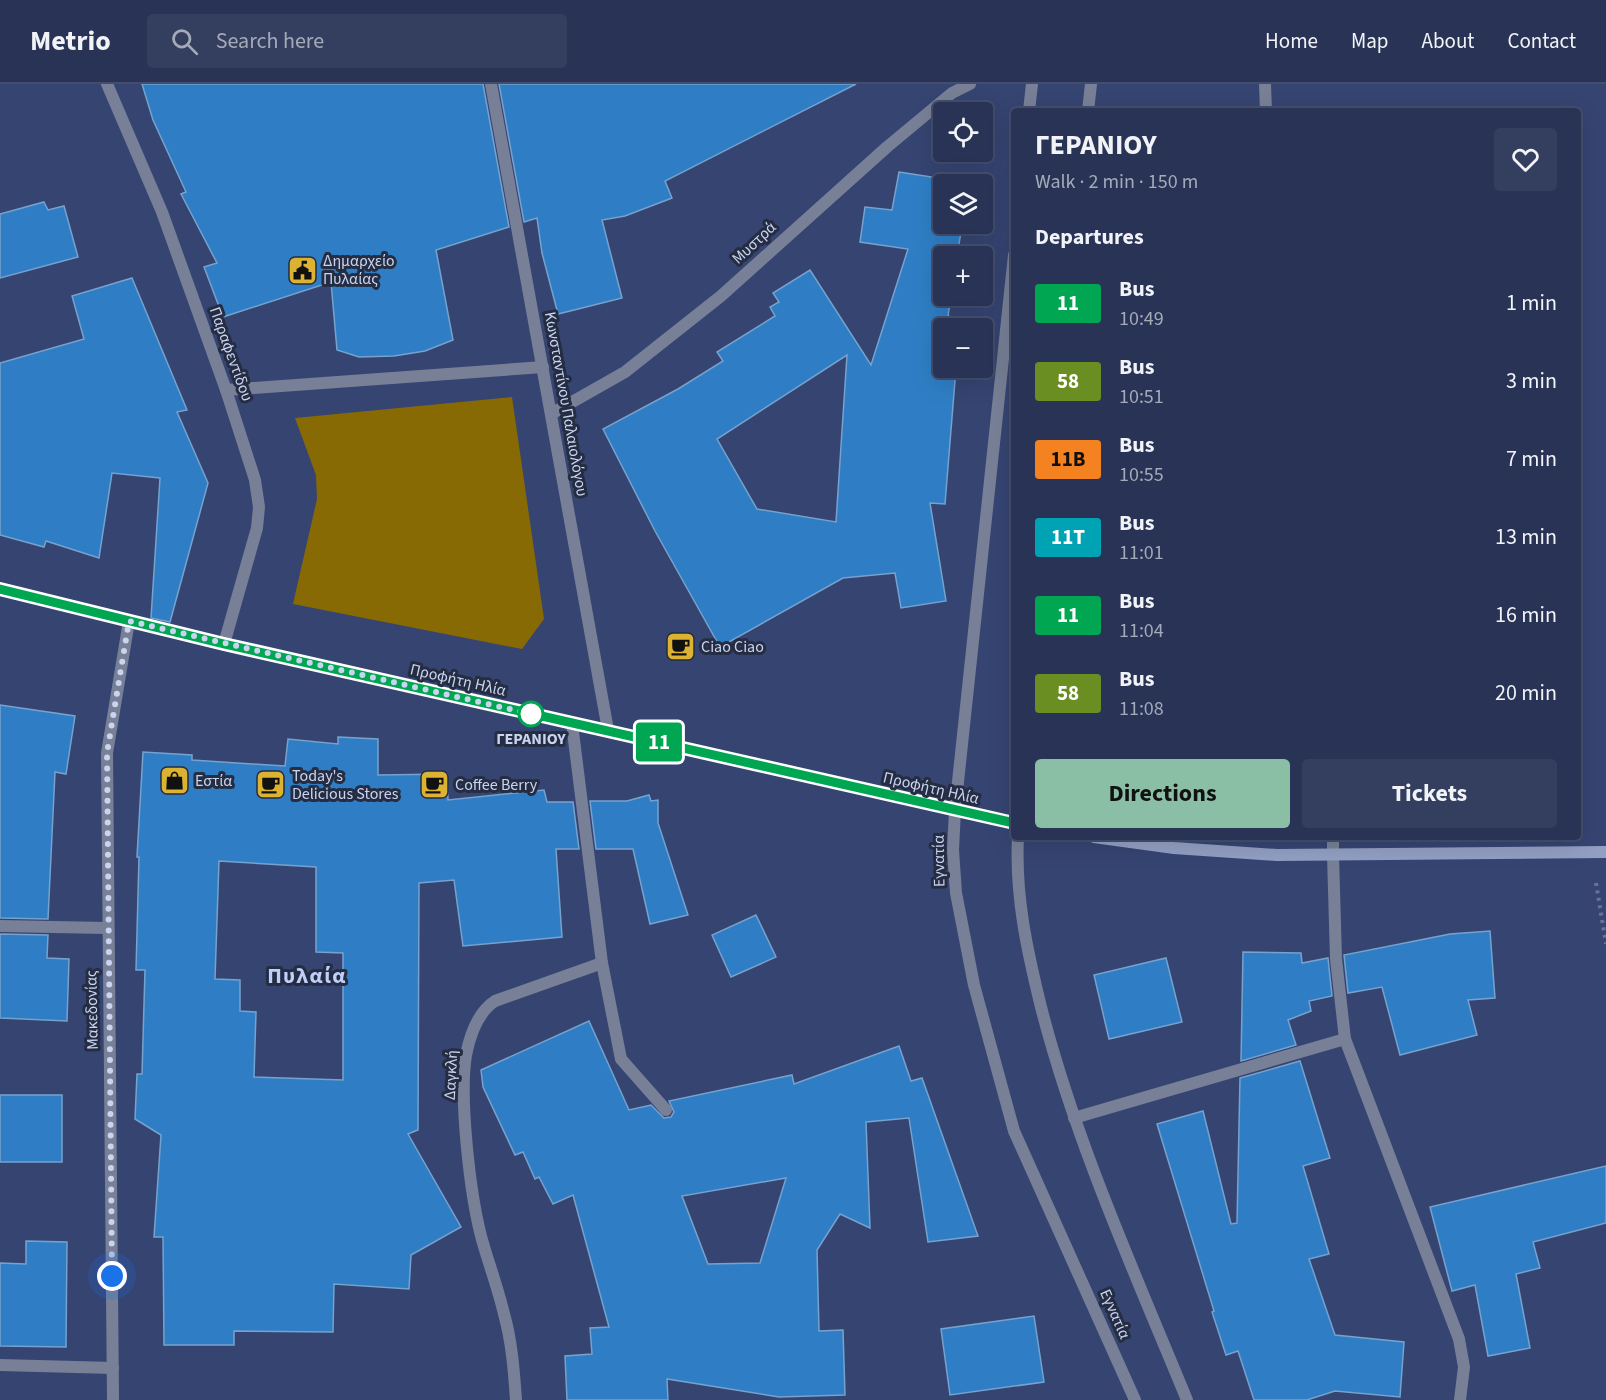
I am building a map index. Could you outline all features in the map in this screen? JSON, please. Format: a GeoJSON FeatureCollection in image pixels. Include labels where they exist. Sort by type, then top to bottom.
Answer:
{"type":"FeatureCollection","features":[{"type":"Feature","properties":{"kind":"main road","name":"Προφήτη Ηλία"},"geometry":{"type":"LineString","coordinates":[[0,589],[224,644],[1011,822]]}},
{"type":"Feature","properties":{"kind":"main road"},"geometry":{"type":"LineString","coordinates":[[1119,840],[1202,850],[1333,855],[1606,852]]}},
{"type":"Feature","properties":{"kind":"street","name":"Παραφεντίδου"},"geometry":{"type":"LineString","coordinates":[[107,84],[162,212],[252,465],[259,507],[257,528],[224,644]]}},
{"type":"Feature","properties":{"kind":"street","name":"Κωνσταντίνου Παλαιολόγου"},"geometry":{"type":"LineString","coordinates":[[491,84],[608,730]]}},
{"type":"Feature","properties":{"kind":"street","name":"Μυστρά"},"geometry":{"type":"LineString","coordinates":[[551,414],[626,372],[721,297],[895,140],[952,93],[969,84]]}},
{"type":"Feature","properties":{"kind":"street"},"geometry":{"type":"LineString","coordinates":[[1029,108],[1032,84]]}},
{"type":"Feature","properties":{"kind":"street"},"geometry":{"type":"LineString","coordinates":[[1088,108],[1090,84]]}},
{"type":"Feature","properties":{"kind":"street"},"geometry":{"type":"LineString","coordinates":[[1265,84],[1266,108]]}},
{"type":"Feature","properties":{"kind":"street","name":"Εγνατία"},"geometry":{"type":"LineString","coordinates":[[1011,283],[955,810],[953,850],[956,893],[974,985],[1014,1131],[1135,1400]]}},
{"type":"Feature","properties":{"kind":"street"},"geometry":{"type":"LineString","coordinates":[[226,390],[543,367]]}},
{"type":"Feature","properties":{"kind":"street","name":"Μακεδονίας"},"geometry":{"type":"LineString","coordinates":[[112,1400],[107,753],[129,621]]}},
{"type":"Feature","properties":{"kind":"street"},"geometry":{"type":"LineString","coordinates":[[573,723],[602,963],[621,1059],[666,1110]]}},
{"type":"Feature","properties":{"kind":"street","name":"Εγνατία"},"geometry":{"type":"LineString","coordinates":[[1018,840],[1017,888],[1025,940],[1048,1035],[1074,1118],[1112,1219],[1187,1400]]}},
{"type":"Feature","properties":{"kind":"street"},"geometry":{"type":"LineString","coordinates":[[1333,840],[1336,959],[1345,1039],[1459,1339],[1464,1367],[1460,1400]]}},
{"type":"Feature","properties":{"kind":"street"},"geometry":{"type":"LineString","coordinates":[[0,926],[107,928]]}},
{"type":"Feature","properties":{"kind":"street","name":"Δαγκλή"},"geometry":{"type":"LineString","coordinates":[[516,1400],[505,1315],[480,1235],[471,1179],[466,1115],[466,1056],[472,1035],[486,1007],[495,1001],[602,963]]}},
{"type":"Feature","properties":{"kind":"street"},"geometry":{"type":"LineString","coordinates":[[1074,1118],[1345,1039]]}},
{"type":"Feature","properties":{"kind":"street"},"geometry":{"type":"LineString","coordinates":[[0,1365],[113,1368]]}},
{"type":"Feature","properties":{"kind":"path"},"geometry":{"type":"LineString","coordinates":[[1601,911],[1606,944]]}},
{"type":"Feature","properties":{"kind":"shaded area"},"geometry":{"type":"Polygon","coordinates":[[[512,397],[544,619],[522,649],[293,604],[317,499],[316,475],[295,418],[512,397]]]}},
{"type":"Feature","properties":{"kind":"building"},"geometry":{"type":"Polygon","coordinates":[[[142,84],[483,84],[509,227],[436,250],[453,340],[425,351],[394,356],[359,357],[337,350],[331,282],[223,317],[204,267],[217,263],[181,194],[186,192],[153,120],[142,84]]]}},
{"type":"Feature","properties":{"kind":"building"},"geometry":{"type":"Polygon","coordinates":[[[499,84],[856,84],[665,181],[672,198],[625,216],[602,220],[622,298],[558,314],[542,253],[537,218],[524,222],[499,84]]]}},
{"type":"Feature","properties":{"kind":"building"},"geometry":{"type":"Polygon","coordinates":[[[899,172],[933,177],[933,234],[961,234],[959,246],[933,246],[933,306],[950,306],[948,316],[955,318],[933,318],[933,378],[955,378],[945,504],[930,503],[946,601],[901,608],[895,573],[843,578],[720,647],[655,531],[603,429],[678,389],[723,361],[717,352],[775,316],[770,307],[779,302],[773,293],[810,270],[871,365],[908,249],[860,242],[865,207],[892,210],[899,172]],[[847,355],[717,439],[757,509],[836,522],[847,355]]]}},
{"type":"Feature","properties":{"kind":"building"},"geometry":{"type":"Polygon","coordinates":[[[44,202],[48,210],[64,206],[78,257],[0,278],[0,214],[44,202]]]}},
{"type":"Feature","properties":{"kind":"building"},"geometry":{"type":"Polygon","coordinates":[[[132,278],[187,410],[177,412],[208,483],[170,622],[151,618],[160,478],[112,473],[99,558],[46,541],[44,547],[0,535],[0,363],[84,339],[72,296],[132,278]]]}},
{"type":"Feature","properties":{"kind":"building"},"geometry":{"type":"Polygon","coordinates":[[[0,705],[75,716],[66,774],[55,772],[48,919],[0,918],[0,705]]]}},
{"type":"Feature","properties":{"kind":"building"},"geometry":{"type":"Polygon","coordinates":[[[338,737],[378,739],[378,775],[447,774],[448,800],[544,790],[547,802],[573,802],[579,849],[556,849],[562,937],[463,946],[454,880],[419,883],[418,1130],[408,1134],[461,1227],[411,1255],[409,1289],[334,1284],[333,1332],[234,1331],[234,1345],[164,1345],[163,1237],[154,1237],[161,1135],[135,1119],[137,1074],[142,1074],[145,970],[136,970],[139,857],[137,857],[143,752],[192,755],[192,760],[285,766],[288,739],[338,744],[338,737]],[[219,861],[215,979],[240,980],[240,1011],[256,1012],[254,1077],[343,1080],[343,953],[316,952],[316,867],[219,861]]]}},
{"type":"Feature","properties":{"kind":"building"},"geometry":{"type":"Polygon","coordinates":[[[649,795],[651,801],[658,800],[658,823],[688,915],[650,924],[633,849],[596,849],[590,801],[627,801],[649,795]]]}},
{"type":"Feature","properties":{"kind":"building"},"geometry":{"type":"Polygon","coordinates":[[[756,915],[776,957],[731,977],[712,935],[756,915]]]}},
{"type":"Feature","properties":{"kind":"building"},"geometry":{"type":"Polygon","coordinates":[[[1490,931],[1495,998],[1468,1000],[1477,1035],[1400,1055],[1382,987],[1348,993],[1344,955],[1450,934],[1490,931]]]}},
{"type":"Feature","properties":{"kind":"building"},"geometry":{"type":"Polygon","coordinates":[[[0,934],[48,935],[47,958],[69,959],[67,1021],[0,1018],[0,934]]]}},
{"type":"Feature","properties":{"kind":"building"},"geometry":{"type":"Polygon","coordinates":[[[1243,952],[1301,953],[1302,963],[1328,958],[1332,996],[1309,1001],[1311,1011],[1288,1020],[1296,1045],[1241,1061],[1243,952]]]}},
{"type":"Feature","properties":{"kind":"building"},"geometry":{"type":"Polygon","coordinates":[[[1166,958],[1182,1022],[1109,1039],[1094,975],[1166,958]]]}},
{"type":"Feature","properties":{"kind":"building"},"geometry":{"type":"Polygon","coordinates":[[[589,1021],[629,1110],[651,1105],[664,1118],[671,1117],[674,1112],[669,1101],[792,1075],[794,1084],[899,1046],[911,1081],[922,1078],[978,1236],[928,1242],[909,1118],[866,1122],[870,1228],[840,1214],[817,1250],[819,1331],[843,1330],[845,1395],[779,1397],[667,1379],[668,1400],[567,1400],[565,1356],[592,1354],[590,1328],[609,1327],[573,1195],[553,1204],[539,1177],[535,1179],[523,1152],[515,1155],[483,1087],[481,1070],[589,1021]],[[786,1178],[682,1196],[708,1264],[760,1263],[786,1178]]]}},
{"type":"Feature","properties":{"kind":"building"},"geometry":{"type":"Polygon","coordinates":[[[1300,1061],[1330,1158],[1303,1166],[1329,1254],[1309,1259],[1335,1335],[1404,1342],[1400,1397],[1335,1391],[1307,1400],[1254,1400],[1238,1351],[1226,1355],[1212,1312],[1214,1311],[1157,1124],[1203,1111],[1231,1224],[1237,1223],[1240,1078],[1300,1061]]]}},
{"type":"Feature","properties":{"kind":"building"},"geometry":{"type":"Polygon","coordinates":[[[0,1095],[62,1095],[62,1162],[0,1162],[0,1095]]]}},
{"type":"Feature","properties":{"kind":"building"},"geometry":{"type":"Polygon","coordinates":[[[1606,1166],[1606,1223],[1533,1242],[1540,1268],[1516,1274],[1530,1348],[1488,1356],[1475,1285],[1452,1291],[1430,1207],[1606,1166]]]}},
{"type":"Feature","properties":{"kind":"building"},"geometry":{"type":"Polygon","coordinates":[[[26,1241],[67,1242],[66,1347],[0,1346],[0,1263],[26,1264],[26,1241]]]}},
{"type":"Feature","properties":{"kind":"building"},"geometry":{"type":"Polygon","coordinates":[[[1034,1316],[1044,1382],[950,1395],[941,1329],[1034,1316]]]}},
{"type":"Feature","properties":{"kind":"bus line","name":"11"},"geometry":{"type":"LineString","coordinates":[[0,589],[224,644],[1011,822]]}},
{"type":"Feature","properties":{"kind":"place","name":"Δημαρχείο Πυλαίας"},"geometry":{"type":"Point","coordinates":[302,270]}},
{"type":"Feature","properties":{"kind":"place","name":"Ciao Ciao"},"geometry":{"type":"Point","coordinates":[680,647]}},
{"type":"Feature","properties":{"kind":"place","name":"ΓΕΡΑΝΙΟΥ"},"geometry":{"type":"Point","coordinates":[531,714]}},
{"type":"Feature","properties":{"kind":"place","name":"Εστία"},"geometry":{"type":"Point","coordinates":[174,781]}},
{"type":"Feature","properties":{"kind":"place","name":"Today's Delicious Stores"},"geometry":{"type":"Point","coordinates":[271,785]}},
{"type":"Feature","properties":{"kind":"place","name":"Coffee Berry"},"geometry":{"type":"Point","coordinates":[434,785]}},
{"type":"Feature","properties":{"kind":"district","name":"Πυλαία"},"geometry":{"type":"Point","coordinates":[307,976]}},
{"type":"Feature","properties":{"kind":"route"},"geometry":{"type":"LineString","coordinates":[[112,1276],[106,772],[108,736],[129,621],[531,714]]}}]}
